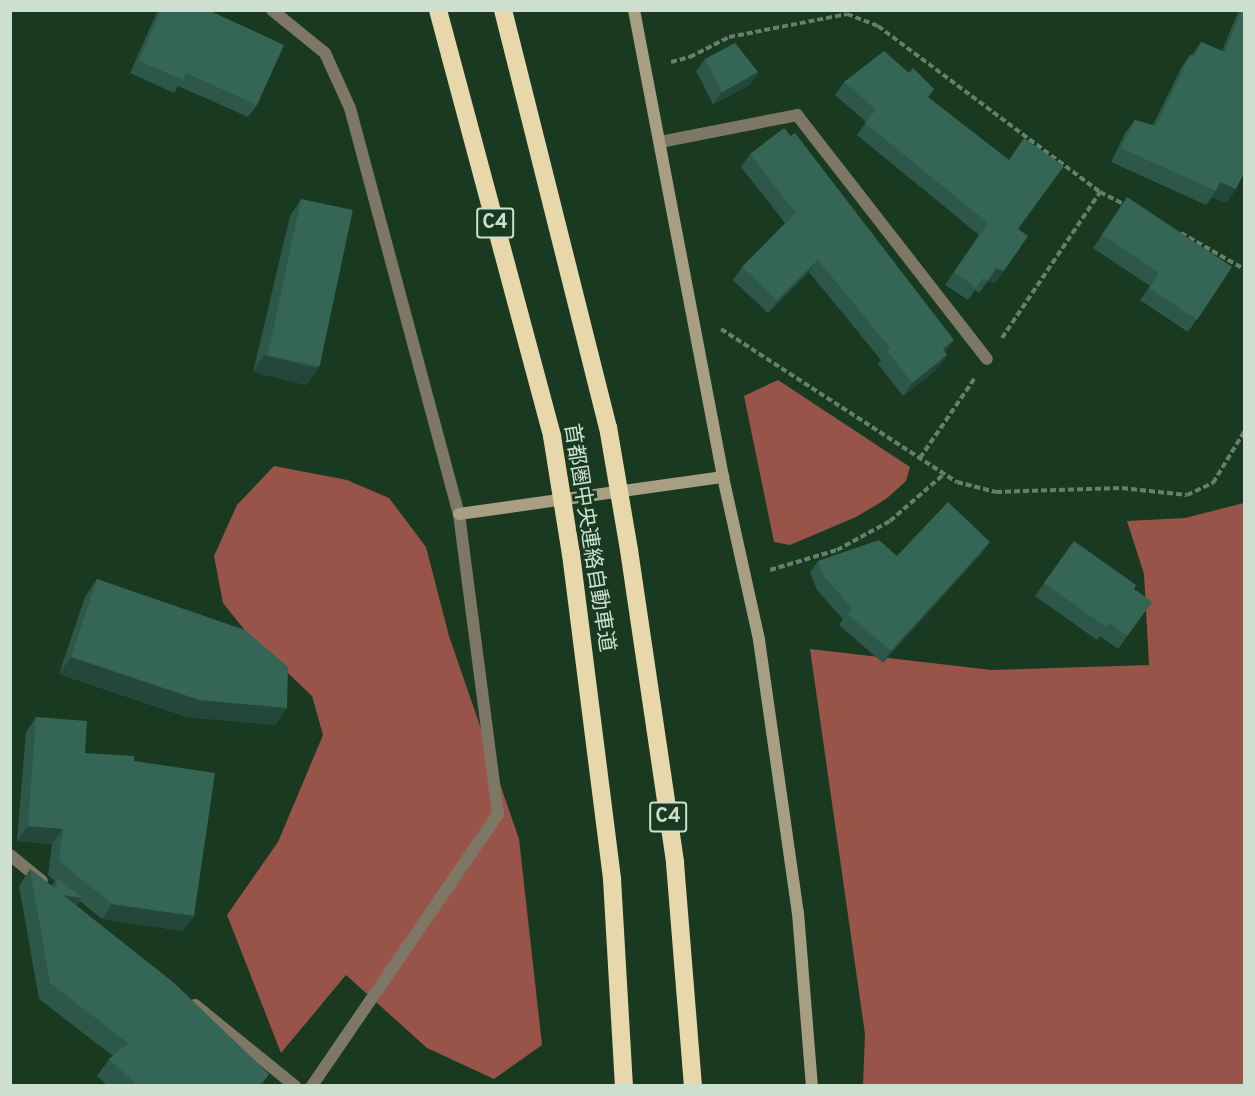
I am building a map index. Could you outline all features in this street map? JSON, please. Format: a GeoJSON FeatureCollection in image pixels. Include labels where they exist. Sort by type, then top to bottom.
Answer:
{"type":"FeatureCollection","features":[{"type":"Feature","properties":{"kind":"highway","name":"首都圏中央連絡自動車道"},"geometry":{"type":"LineString","coordinates":[[438,10],[552,436],[571,554],[612,879],[624,1086]]}},
{"type":"Feature","properties":{"kind":"highway","name":"首都圏中央連絡自動車道"},"geometry":{"type":"LineString","coordinates":[[503,10],[608,428],[629,550],[675,863],[693,1086]]}},
{"type":"Feature","properties":{"kind":"street"},"geometry":{"type":"LineString","coordinates":[[272,10],[325,53],[350,108],[459,514],[498,814],[312,1086]]}},
{"type":"Feature","properties":{"kind":"street"},"geometry":{"type":"LineString","coordinates":[[634,10],[691,309],[705,369],[723,477],[759,640],[798,913],[812,1086]]}},
{"type":"Feature","properties":{"kind":"street"},"geometry":{"type":"LineString","coordinates":[[660,142],[797,115],[987,359]]}},
{"type":"Feature","properties":{"kind":"street"},"geometry":{"type":"LineString","coordinates":[[459,514],[723,477]]}},
{"type":"Feature","properties":{"kind":"street"},"geometry":{"type":"LineString","coordinates":[[10,855],[56,892]]}},
{"type":"Feature","properties":{"kind":"street"},"geometry":{"type":"LineString","coordinates":[[185,996],[295,1086]]}},
{"type":"Feature","properties":{"kind":"path"},"geometry":{"type":"LineString","coordinates":[[644,68],[690,57],[729,37],[846,14],[878,26],[1100,192],[1132,208]]}},
{"type":"Feature","properties":{"kind":"path"},"geometry":{"type":"LineString","coordinates":[[920,458],[1100,192]]}},
{"type":"Feature","properties":{"kind":"path"},"geometry":{"type":"LineString","coordinates":[[1174,230],[1245,268]]}},
{"type":"Feature","properties":{"kind":"path"},"geometry":{"type":"LineString","coordinates":[[691,309],[957,482],[996,492],[1122,488],[1187,495],[1213,483],[1245,432]]}},
{"type":"Feature","properties":{"kind":"path"},"geometry":{"type":"LineString","coordinates":[[747,578],[837,549],[890,521],[944,474]]}},
{"type":"Feature","properties":{"kind":"shaded area"},"geometry":{"type":"Polygon","coordinates":[[[778,380],[910,467],[906,481],[886,499],[856,517],[790,545],[774,542],[744,396],[778,380]]]}},
{"type":"Feature","properties":{"kind":"shaded area"},"geometry":{"type":"Polygon","coordinates":[[[274,466],[347,480],[389,498],[426,547],[449,636],[519,839],[542,1045],[494,1079],[427,1048],[346,975],[281,1053],[227,915],[278,842],[323,735],[312,696],[251,638],[223,603],[214,556],[237,505],[274,466]]]}},
{"type":"Feature","properties":{"kind":"shaded area"},"geometry":{"type":"Polygon","coordinates":[[[1244,503],[1244,1085],[863,1085],[865,1034],[810,649],[992,670],[1149,665],[1144,574],[1127,521],[1185,518],[1244,503]]]}},
{"type":"Feature","properties":{"kind":"building"},"geometry":{"type":"Polygon","coordinates":[[[161,10],[208,10],[284,45],[257,105],[186,73],[183,80],[139,61],[161,10]]]}},
{"type":"Feature","properties":{"kind":"building"},"geometry":{"type":"Polygon","coordinates":[[[1242,10],[1245,10],[1245,171],[1236,189],[1220,182],[1216,191],[1121,148],[1135,120],[1156,126],[1190,55],[1195,57],[1201,42],[1225,52],[1242,10]]]}},
{"type":"Feature","properties":{"kind":"building"},"geometry":{"type":"Polygon","coordinates":[[[735,43],[758,72],[722,92],[705,59],[735,43]]]}},
{"type":"Feature","properties":{"kind":"building"},"geometry":{"type":"Polygon","coordinates":[[[884,51],[909,73],[913,68],[934,89],[928,97],[1009,160],[1024,138],[1064,166],[1018,229],[1028,236],[1004,271],[996,268],[988,281],[983,278],[976,288],[954,272],[988,223],[865,123],[876,110],[844,82],[884,51]]]}},
{"type":"Feature","properties":{"kind":"building"},"geometry":{"type":"Polygon","coordinates":[[[784,128],[791,136],[795,133],[954,340],[943,349],[947,355],[912,383],[887,351],[890,348],[818,260],[777,301],[742,267],[796,213],[750,154],[784,128]]]}},
{"type":"Feature","properties":{"kind":"building"},"geometry":{"type":"Polygon","coordinates":[[[1127,197],[1232,267],[1197,320],[1149,288],[1159,273],[1102,235],[1127,197]]]}},
{"type":"Feature","properties":{"kind":"building"},"geometry":{"type":"Polygon","coordinates":[[[301,199],[353,210],[320,367],[268,356],[301,199]]]}},
{"type":"Feature","properties":{"kind":"building"},"geometry":{"type":"Polygon","coordinates":[[[948,502],[990,542],[891,651],[847,614],[852,608],[825,578],[818,561],[879,540],[897,556],[948,502]]]}},
{"type":"Feature","properties":{"kind":"building"},"geometry":{"type":"Polygon","coordinates":[[[1074,541],[1136,585],[1134,589],[1152,602],[1127,636],[1109,623],[1106,627],[1044,583],[1074,541]]]}},
{"type":"Feature","properties":{"kind":"building"},"geometry":{"type":"Polygon","coordinates":[[[97,579],[245,630],[288,667],[287,708],[199,700],[71,657],[97,579]]]}},
{"type":"Feature","properties":{"kind":"building"},"geometry":{"type":"Polygon","coordinates":[[[36,717],[87,721],[85,753],[134,756],[134,761],[215,773],[194,916],[112,904],[59,861],[63,829],[28,826],[36,717]]]}},
{"type":"Feature","properties":{"kind":"building"},"geometry":{"type":"Polygon","coordinates":[[[30,869],[56,889],[57,878],[82,898],[63,895],[173,982],[269,1074],[259,1086],[138,1086],[109,1059],[128,1043],[50,983],[30,869]]]}}]}
